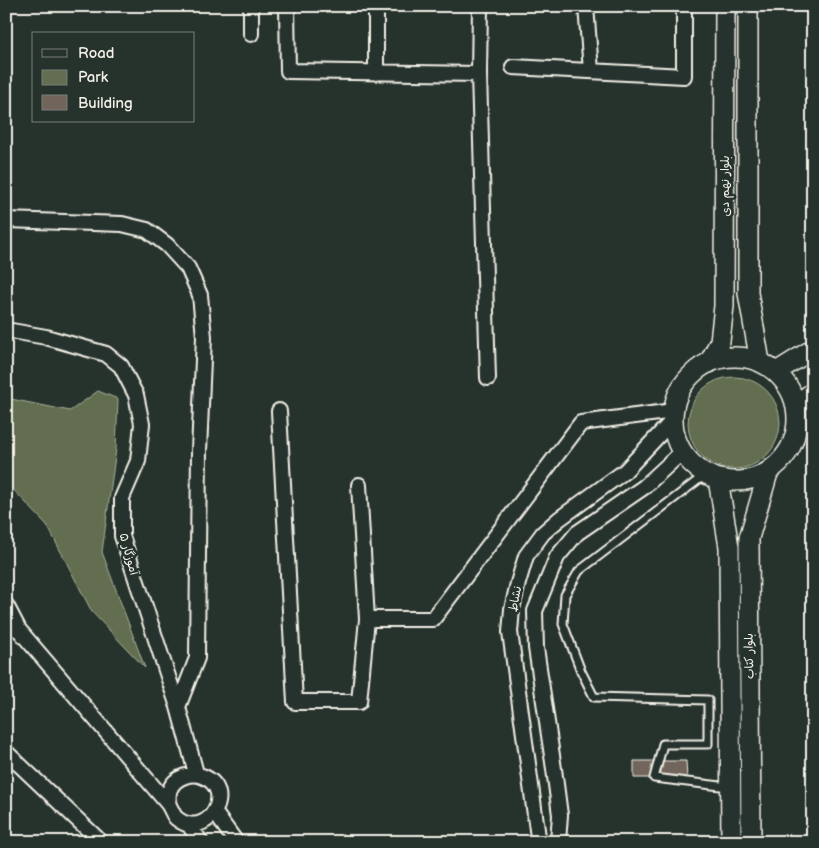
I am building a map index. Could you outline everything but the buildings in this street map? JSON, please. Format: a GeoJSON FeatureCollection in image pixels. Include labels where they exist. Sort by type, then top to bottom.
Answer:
{"type":"FeatureCollection","features":[{"type":"Feature","properties":{"kind":"main road","name":"بلوار نهم دی"},"geometry":{"type":"LineString","coordinates":[[708,363],[720,342],[724,306],[725,6]]}},
{"type":"Feature","properties":{"kind":"main road","name":"بلوار نهم دی"},"geometry":{"type":"LineString","coordinates":[[748,6],[748,293],[760,362]]}},
{"type":"Feature","properties":{"kind":"main road"},"geometry":{"type":"LineString","coordinates":[[776,372],[813,350]]}},
{"type":"Feature","properties":{"kind":"main road"},"geometry":{"type":"LineString","coordinates":[[750,358],[760,362],[776,372],[789,387],[796,405],[798,425],[793,444],[782,460],[768,473],[749,480],[728,481],[712,477],[689,460],[682,452],[678,442],[674,416],[675,403],[682,386],[694,373],[708,363],[718,359],[750,358]]}},
{"type":"Feature","properties":{"kind":"main road"},"geometry":{"type":"LineString","coordinates":[[796,405],[813,392]]}},
{"type":"Feature","properties":{"kind":"main road","name":"بلوار کتاب"},"geometry":{"type":"LineString","coordinates":[[751,842],[749,538],[768,473]]}},
{"type":"Feature","properties":{"kind":"main road","name":"بلوار کتاب"},"geometry":{"type":"LineString","coordinates":[[712,477],[729,547],[731,842]]}},
{"type":"Feature","properties":{"kind":"street"},"geometry":{"type":"LineString","coordinates":[[251,6],[251,34]]}},
{"type":"Feature","properties":{"kind":"street"},"geometry":{"type":"LineString","coordinates":[[287,6],[288,71],[479,74]]}},
{"type":"Feature","properties":{"kind":"street"},"geometry":{"type":"LineString","coordinates":[[376,6],[376,73]]}},
{"type":"Feature","properties":{"kind":"street"},"geometry":{"type":"LineString","coordinates":[[480,6],[479,74],[488,378]]}},
{"type":"Feature","properties":{"kind":"street"},"geometry":{"type":"LineString","coordinates":[[586,6],[591,71]]}},
{"type":"Feature","properties":{"kind":"street"},"geometry":{"type":"LineString","coordinates":[[513,67],[684,76],[684,6]]}},
{"type":"Feature","properties":{"kind":"street"},"geometry":{"type":"LineString","coordinates":[[6,220],[122,224],[147,230],[167,245],[188,268],[200,295],[204,337],[199,451],[197,658],[178,708]]}},
{"type":"Feature","properties":{"kind":"street","name":"آموزگار ۵"},"geometry":{"type":"LineString","coordinates":[[6,330],[46,337],[106,354],[122,366],[136,395],[142,424],[138,461],[122,498],[122,536],[178,708],[196,774]]}},
{"type":"Feature","properties":{"kind":"street"},"geometry":{"type":"LineString","coordinates":[[279,411],[295,702],[359,702],[367,619],[358,485]]}},
{"type":"Feature","properties":{"kind":"street"},"geometry":{"type":"LineString","coordinates":[[367,619],[433,619],[580,423],[674,416]]}},
{"type":"Feature","properties":{"kind":"street","name":"نشاط"},"geometry":{"type":"LineString","coordinates":[[537,842],[536,818],[510,632],[512,608],[526,556],[543,533],[559,519],[625,471],[674,416]]}},
{"type":"Feature","properties":{"kind":"street","name":"نشاط"},"geometry":{"type":"LineString","coordinates":[[558,842],[560,815],[536,648],[535,610],[556,557],[577,533],[644,488],[682,452]]}},
{"type":"Feature","properties":{"kind":"street"},"geometry":{"type":"LineString","coordinates":[[6,605],[20,630],[168,804],[176,817],[188,824],[201,842]]}},
{"type":"Feature","properties":{"kind":"street"},"geometry":{"type":"LineString","coordinates":[[6,621],[20,630]]}},
{"type":"Feature","properties":{"kind":"street"},"geometry":{"type":"LineString","coordinates":[[6,752],[101,842]]}},
{"type":"Feature","properties":{"kind":"street"},"geometry":{"type":"LineString","coordinates":[[168,804],[170,789],[180,777],[196,774],[208,778],[216,788],[219,801],[214,813],[203,822],[188,824]]}},
{"type":"Feature","properties":{"kind":"street"},"geometry":{"type":"LineString","coordinates":[[214,813],[236,842]]}},
{"type":"Feature","properties":{"kind":"lane"},"geometry":{"type":"LineString","coordinates":[[712,477],[579,571],[564,595],[563,624],[581,671],[594,697],[708,700],[708,744],[663,744],[654,778],[731,787]]}},
{"type":"Feature","properties":{"kind":"green space"},"geometry":{"type":"Polygon","coordinates":[[[734,377],[752,381],[766,391],[776,405],[780,423],[776,441],[766,455],[752,465],[734,469],[716,465],[702,455],[692,441],[688,423],[692,405],[702,391],[716,381],[734,377]]]}},
{"type":"Feature","properties":{"kind":"green space"},"geometry":{"type":"Polygon","coordinates":[[[98,391],[118,399],[116,449],[102,552],[145,668],[92,612],[47,525],[6,482],[6,398],[70,411],[98,391]]]}}]}
